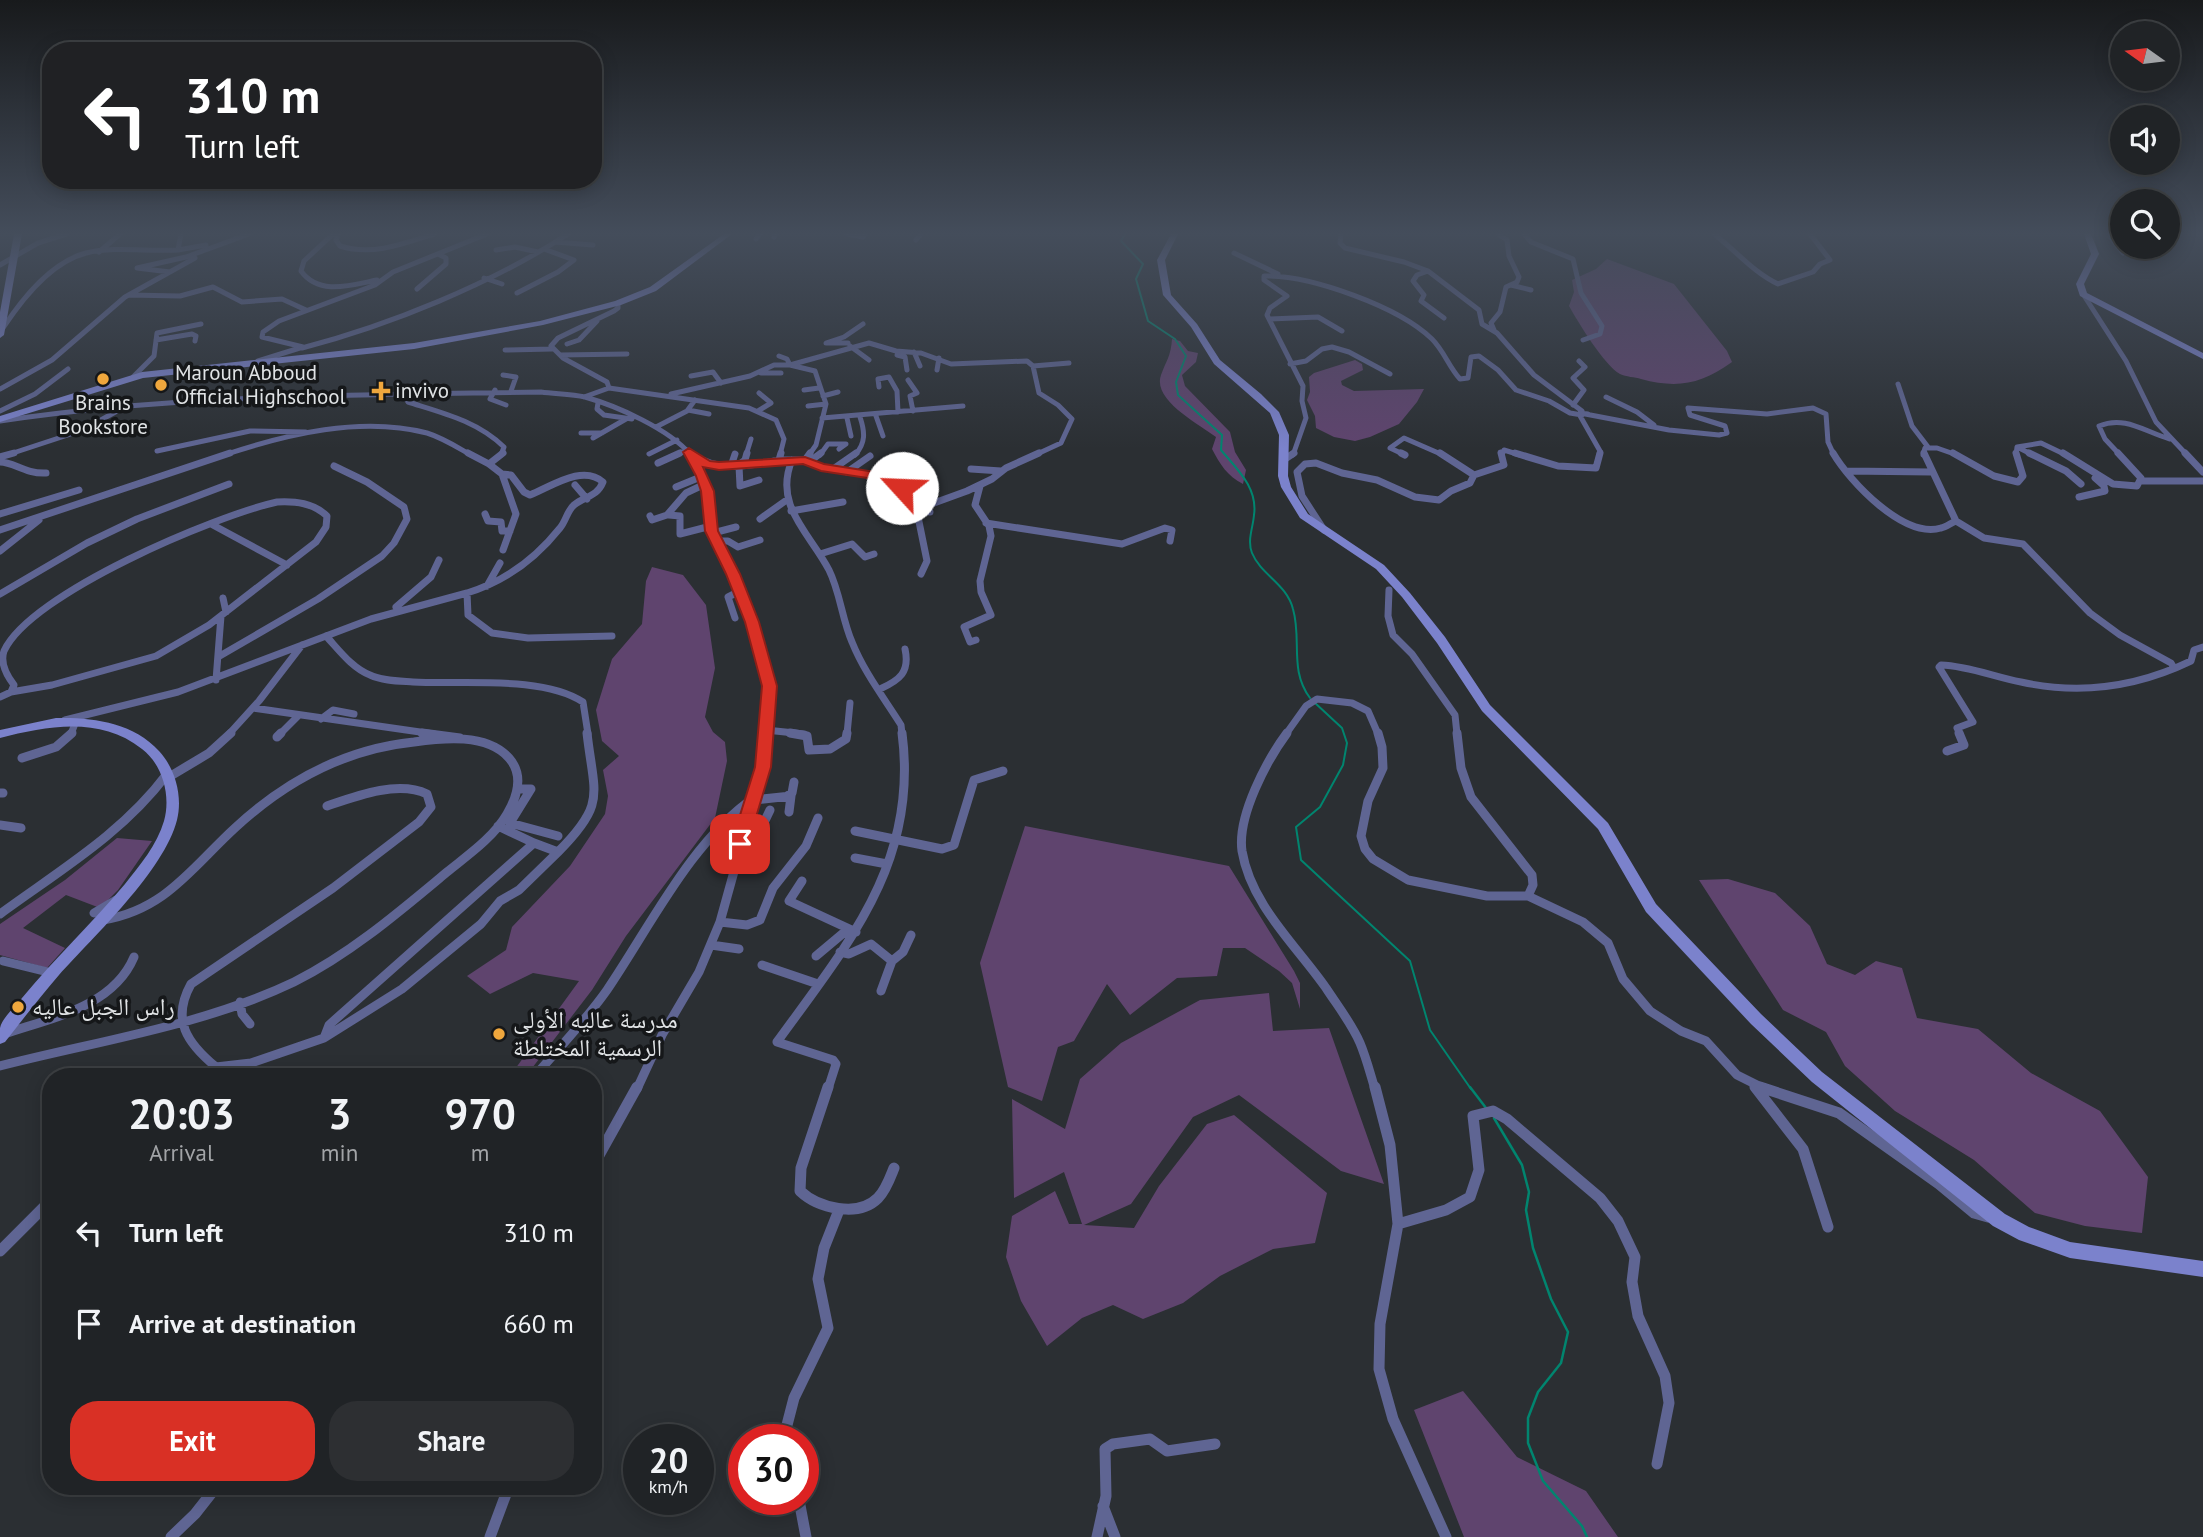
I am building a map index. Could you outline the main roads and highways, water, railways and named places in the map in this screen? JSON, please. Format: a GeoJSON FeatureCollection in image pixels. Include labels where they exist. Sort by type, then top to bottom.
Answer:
{"type":"FeatureCollection","features":[{"type":"Feature","properties":{"kind":"main road"},"geometry":{"type":"LineString","coordinates":[[1,331],[2,306]]}},
{"type":"Feature","properties":{"kind":"main road"},"geometry":{"type":"LineString","coordinates":[[0,420],[30,410],[41,411],[133,377],[414,346],[540,324],[608,306]]}},
{"type":"Feature","properties":{"kind":"main road"},"geometry":{"type":"LineString","coordinates":[[1176,306],[1194,326],[1217,362],[1274,412],[1284,435],[1283,477],[1286,488],[1304,516],[1380,567],[1406,595],[1441,640],[1486,708],[1604,826],[1651,908],[1756,1019],[1817,1077],[1999,1220],[2025,1234],[2070,1250],[2203,1269]]}},
{"type":"Feature","properties":{"kind":"main road"},"geometry":{"type":"LineString","coordinates":[[0,734],[71,720],[126,734],[145,744],[160,760],[168,776],[172,806],[166,833],[150,859],[121,897],[97,917],[1,1033]]}},
{"type":"Feature","properties":{"kind":"waterway"},"geometry":{"type":"LineString","coordinates":[[1144,306],[1148,321],[1175,339],[1186,356],[1176,382],[1178,395],[1222,435],[1221,450],[1250,488],[1254,505],[1250,539],[1252,553],[1261,568],[1290,600],[1295,621],[1300,677],[1310,698]]}},
{"type":"Feature","properties":{"kind":"waterway"},"geometry":{"type":"LineString","coordinates":[[1314,702],[1342,728],[1347,743],[1343,765],[1320,807],[1296,827],[1301,860],[1410,961],[1430,1030],[1471,1089]]}},
{"type":"Feature","properties":{"kind":"waterway"},"geometry":{"type":"LineString","coordinates":[[1470,1087],[1486,1108]]}},
{"type":"Feature","properties":{"kind":"waterway"},"geometry":{"type":"LineString","coordinates":[[1494,1118],[1522,1165],[1529,1192],[1526,1210],[1533,1248],[1551,1299],[1568,1332],[1561,1363],[1538,1392],[1528,1418],[1528,1443],[1543,1481],[1582,1526],[1587,1537]]}},
{"type":"Feature","properties":{"kind":"place","name":"Brains Bookstore"},"geometry":{"type":"Point","coordinates":[103,379]}},
{"type":"Feature","properties":{"kind":"place","name":"Maroun Abboud Official Highschool"},"geometry":{"type":"Point","coordinates":[161,385]}},
{"type":"Feature","properties":{"kind":"place","name":"invivo"},"geometry":{"type":"Point","coordinates":[381,391]}},
{"type":"Feature","properties":{"kind":"place","name":"راس الجبل عاليه"},"geometry":{"type":"Point","coordinates":[18,1007]}},
{"type":"Feature","properties":{"kind":"place","name":"مدرسة عاليه الأولى الرسمية المختلطة"},"geometry":{"type":"Point","coordinates":[499,1034]}}]}
